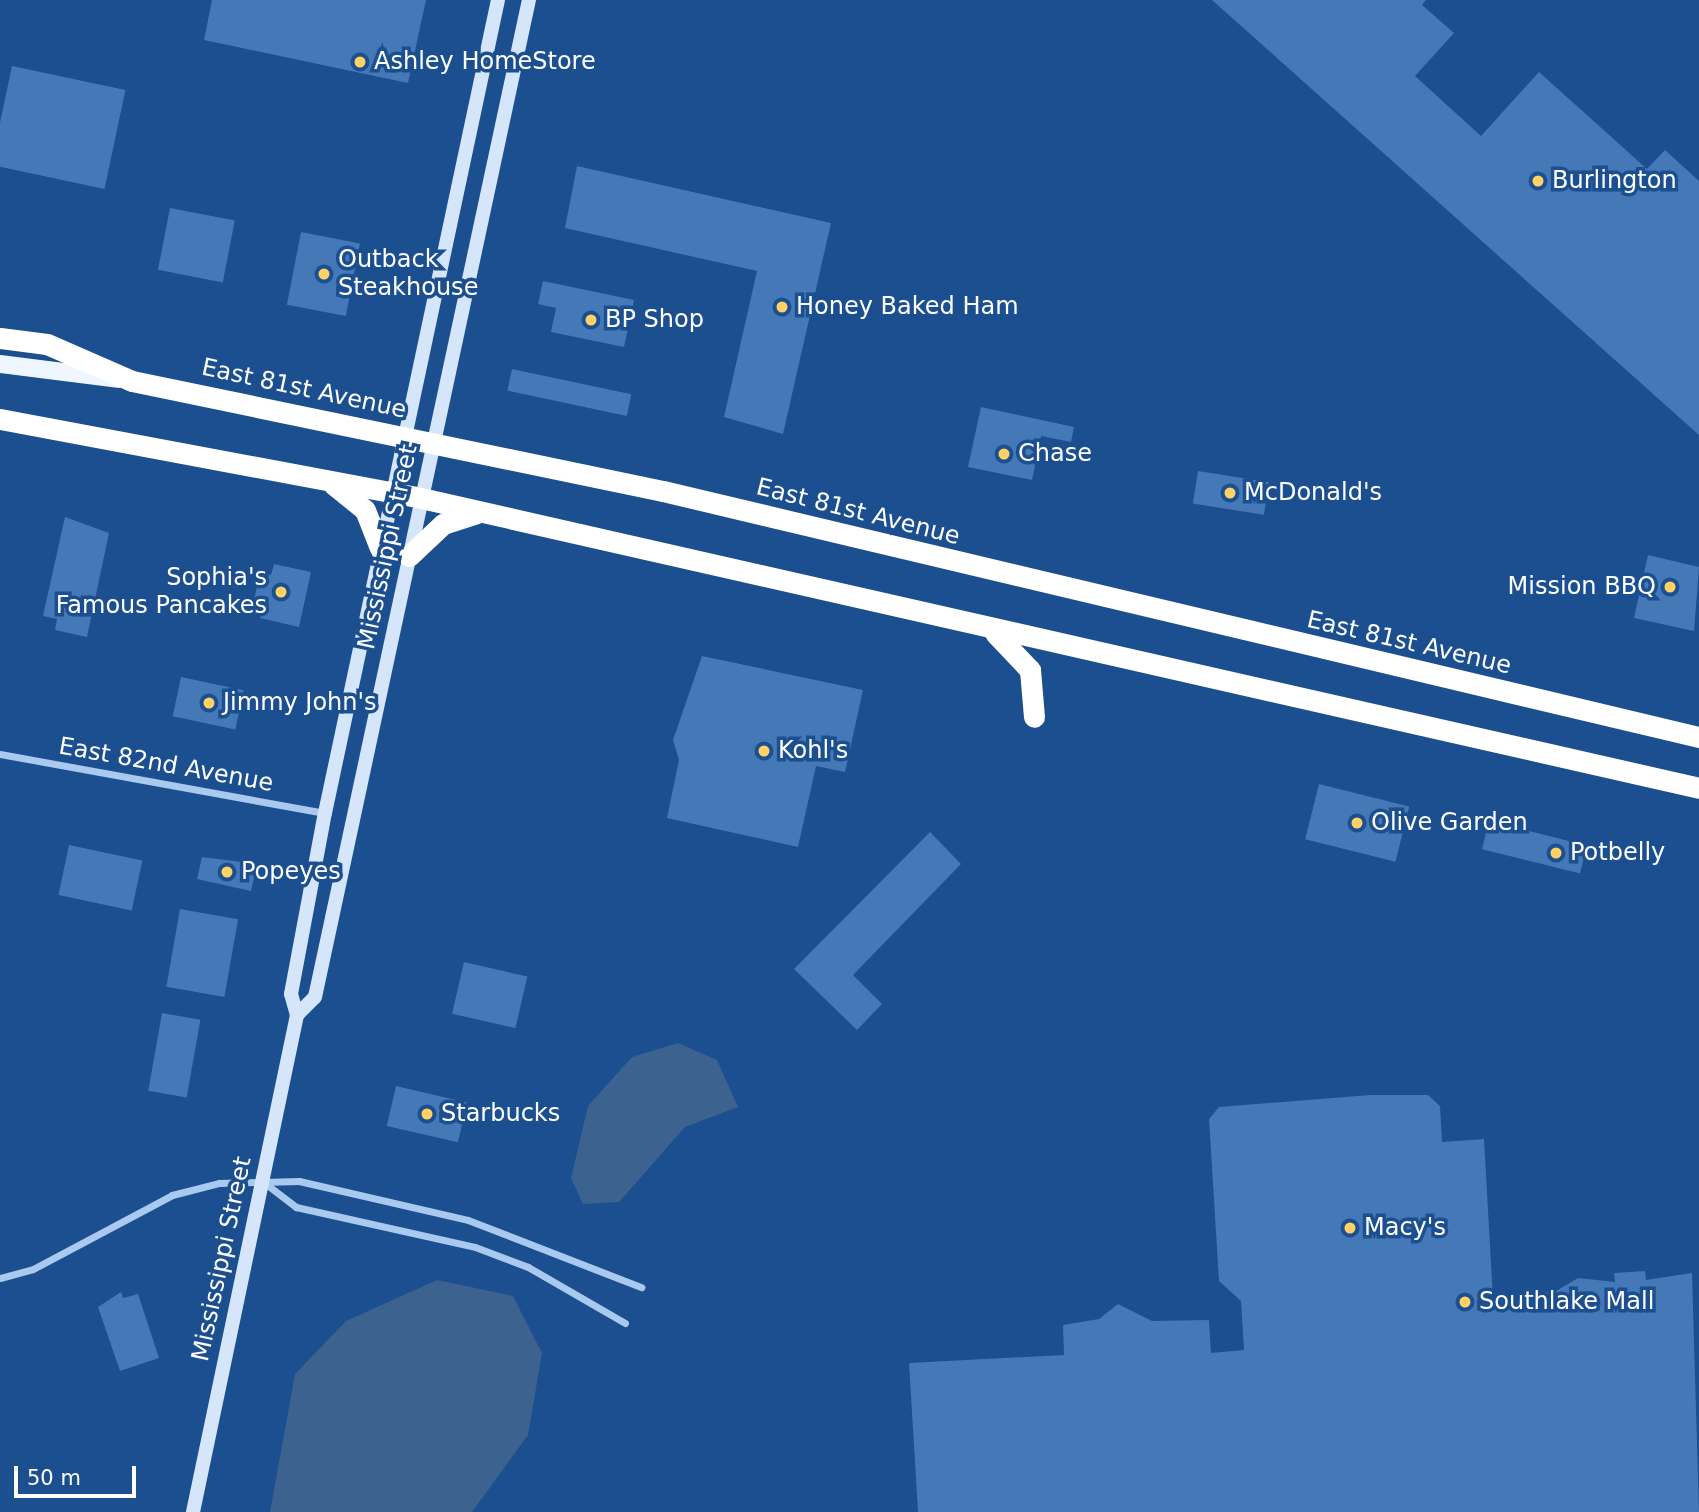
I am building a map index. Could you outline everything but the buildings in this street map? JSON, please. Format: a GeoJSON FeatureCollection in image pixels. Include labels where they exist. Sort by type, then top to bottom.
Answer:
{"type":"FeatureCollection","features":[{"type":"Feature","properties":{"kind":"highway"},"geometry":{"type":"LineString","coordinates":[[0,338],[47,344],[132,381]]}},
{"type":"Feature","properties":{"kind":"highway","name":"East 81st Avenue"},"geometry":{"type":"LineString","coordinates":[[132,381],[433,442],[1699,737]]}},
{"type":"Feature","properties":{"kind":"highway"},"geometry":{"type":"LineString","coordinates":[[0,419],[421,498],[1699,788]]}},
{"type":"Feature","properties":{"kind":"highway"},"geometry":{"type":"LineString","coordinates":[[326,479],[365,510],[380,548]]}},
{"type":"Feature","properties":{"kind":"highway"},"geometry":{"type":"LineString","coordinates":[[409,556],[443,524],[481,512]]}},
{"type":"Feature","properties":{"kind":"highway"},"geometry":{"type":"LineString","coordinates":[[988,628],[1012,645],[1030,670],[1034,717]]}},
{"type":"Feature","properties":{"kind":"main road","name":"East 81st Avenue"},"geometry":{"type":"LineString","coordinates":[[0,364],[132,381]]}},
{"type":"Feature","properties":{"kind":"street","name":"Mississippi Street"},"geometry":{"type":"LineString","coordinates":[[298,1015],[291,994],[325,813],[498,0]]}},
{"type":"Feature","properties":{"kind":"street","name":"Mississippi Street"},"geometry":{"type":"LineString","coordinates":[[193,1512],[298,1015],[315,997],[529,0]]}},
{"type":"Feature","properties":{"kind":"street","name":"East 82nd Avenue"},"geometry":{"type":"LineString","coordinates":[[0,754],[325,813]]}},
{"type":"Feature","properties":{"kind":"street"},"geometry":{"type":"LineString","coordinates":[[261,1181],[296,1207],[475,1247],[528,1267],[625,1323]]}},
{"type":"Feature","properties":{"kind":"street"},"geometry":{"type":"LineString","coordinates":[[0,1278],[33,1269],[172,1195],[261,1181],[299,1181],[468,1220],[641,1287]]}},
{"type":"Feature","properties":{"kind":"water"},"geometry":{"type":"Polygon","coordinates":[[[678,1043],[717,1060],[738,1107],[685,1127],[619,1202],[583,1204],[571,1178],[588,1106],[632,1057],[678,1043]]]}},
{"type":"Feature","properties":{"kind":"water"},"geometry":{"type":"Polygon","coordinates":[[[437,1280],[513,1296],[542,1353],[528,1435],[472,1512],[270,1512],[295,1374],[346,1321],[437,1280]]]}},
{"type":"Feature","properties":{"kind":"place","name":"Ashley HomeStore"},"geometry":{"type":"Point","coordinates":[360,62]}},
{"type":"Feature","properties":{"kind":"place","name":"Burlington"},"geometry":{"type":"Point","coordinates":[1538,181]}},
{"type":"Feature","properties":{"kind":"place","name":"Outback Steakhouse"},"geometry":{"type":"Point","coordinates":[324,274]}},
{"type":"Feature","properties":{"kind":"place","name":"Honey Baked Ham"},"geometry":{"type":"Point","coordinates":[782,307]}},
{"type":"Feature","properties":{"kind":"place","name":"BP Shop"},"geometry":{"type":"Point","coordinates":[591,320]}},
{"type":"Feature","properties":{"kind":"place","name":"Chase"},"geometry":{"type":"Point","coordinates":[1004,454]}},
{"type":"Feature","properties":{"kind":"place","name":"McDonald's"},"geometry":{"type":"Point","coordinates":[1230,493]}},
{"type":"Feature","properties":{"kind":"place","name":"Mission BBQ"},"geometry":{"type":"Point","coordinates":[1670,587]}},
{"type":"Feature","properties":{"kind":"place","name":"Sophia's Famous Pancakes"},"geometry":{"type":"Point","coordinates":[281,592]}},
{"type":"Feature","properties":{"kind":"place","name":"Jimmy John's"},"geometry":{"type":"Point","coordinates":[209,703]}},
{"type":"Feature","properties":{"kind":"place","name":"Kohl's"},"geometry":{"type":"Point","coordinates":[764,751]}},
{"type":"Feature","properties":{"kind":"place","name":"Olive Garden"},"geometry":{"type":"Point","coordinates":[1357,823]}},
{"type":"Feature","properties":{"kind":"place","name":"Potbelly"},"geometry":{"type":"Point","coordinates":[1556,853]}},
{"type":"Feature","properties":{"kind":"place","name":"Popeyes"},"geometry":{"type":"Point","coordinates":[227,872]}},
{"type":"Feature","properties":{"kind":"place","name":"Starbucks"},"geometry":{"type":"Point","coordinates":[427,1114]}},
{"type":"Feature","properties":{"kind":"place","name":"Macy's"},"geometry":{"type":"Point","coordinates":[1350,1228]}},
{"type":"Feature","properties":{"kind":"place","name":"Southlake Mall"},"geometry":{"type":"Point","coordinates":[1465,1302]}}]}
